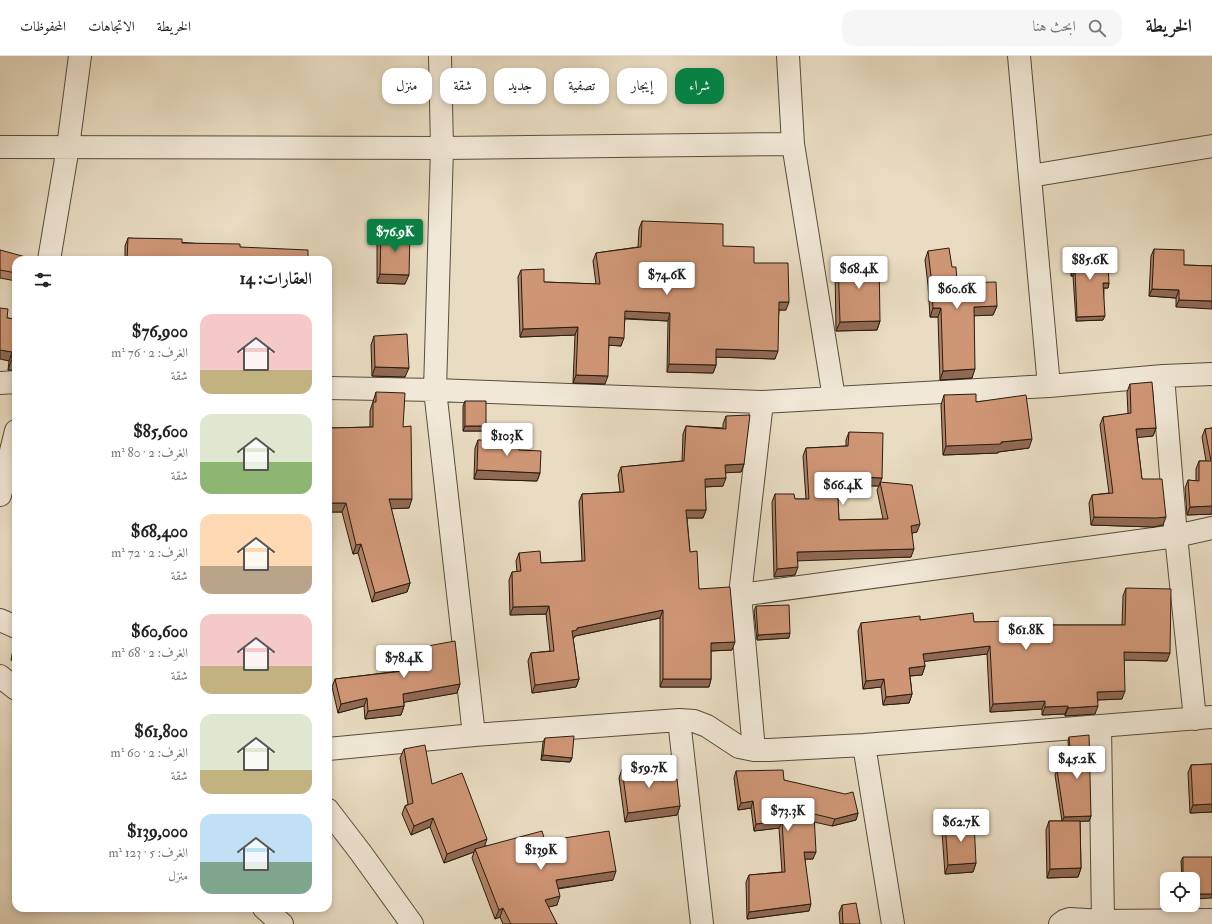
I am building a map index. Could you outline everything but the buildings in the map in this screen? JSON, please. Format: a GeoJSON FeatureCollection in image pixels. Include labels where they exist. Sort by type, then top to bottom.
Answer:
{"type":"FeatureCollection","features":[{"type":"Feature","properties":{"kind":"street"},"geometry":{"type":"LineString","coordinates":[[50,256],[68,147],[80,56]]}},
{"type":"Feature","properties":{"kind":"street"},"geometry":{"type":"LineString","coordinates":[[440,56],[442,148],[435,390],[474,735]]}},
{"type":"Feature","properties":{"kind":"street"},"geometry":{"type":"LineString","coordinates":[[788,56],[793,144],[834,398]]}},
{"type":"Feature","properties":{"kind":"street"},"geometry":{"type":"LineString","coordinates":[[1019,56],[1049,386]]}},
{"type":"Feature","properties":{"kind":"street"},"geometry":{"type":"LineString","coordinates":[[0,147],[442,148],[793,144]]}},
{"type":"Feature","properties":{"kind":"street"},"geometry":{"type":"LineString","coordinates":[[1030,176],[1212,146]]}},
{"type":"Feature","properties":{"kind":"street"},"geometry":{"type":"LineString","coordinates":[[332,388],[435,390],[762,402],[1049,386],[1163,376],[1212,374]]}},
{"type":"Feature","properties":{"kind":"street"},"geometry":{"type":"LineString","coordinates":[[332,749],[474,735],[679,720],[694,720],[707,726],[739,747],[754,750],[864,745],[1203,718],[1176,536],[1163,376]]}},
{"type":"Feature","properties":{"kind":"street"},"geometry":{"type":"LineString","coordinates":[[0,383],[12,382]]}},
{"type":"Feature","properties":{"kind":"street"},"geometry":{"type":"LineString","coordinates":[[754,750],[740,595],[762,402]]}},
{"type":"Feature","properties":{"kind":"street"},"geometry":{"type":"LineString","coordinates":[[0,495],[12,447]]}},
{"type":"Feature","properties":{"kind":"street"},"geometry":{"type":"LineString","coordinates":[[740,595],[1176,536],[1212,528]]}},
{"type":"Feature","properties":{"kind":"street"},"geometry":{"type":"LineString","coordinates":[[0,620],[12,625]]}},
{"type":"Feature","properties":{"kind":"street"},"geometry":{"type":"LineString","coordinates":[[0,676],[12,686]]}},
{"type":"Feature","properties":{"kind":"street"},"geometry":{"type":"LineString","coordinates":[[679,720],[702,924]]}},
{"type":"Feature","properties":{"kind":"street"},"geometry":{"type":"LineString","coordinates":[[1100,726],[1103,921]]}},
{"type":"Feature","properties":{"kind":"street"},"geometry":{"type":"LineString","coordinates":[[864,745],[893,924]]}},
{"type":"Feature","properties":{"kind":"street"},"geometry":{"type":"LineString","coordinates":[[332,815],[412,924]]}},
{"type":"Feature","properties":{"kind":"street"},"geometry":{"type":"LineString","coordinates":[[268,912],[282,924]]}},
{"type":"Feature","properties":{"kind":"street"},"geometry":{"type":"LineString","coordinates":[[1060,924],[1070,919],[1103,921],[1212,920]]}}]}
